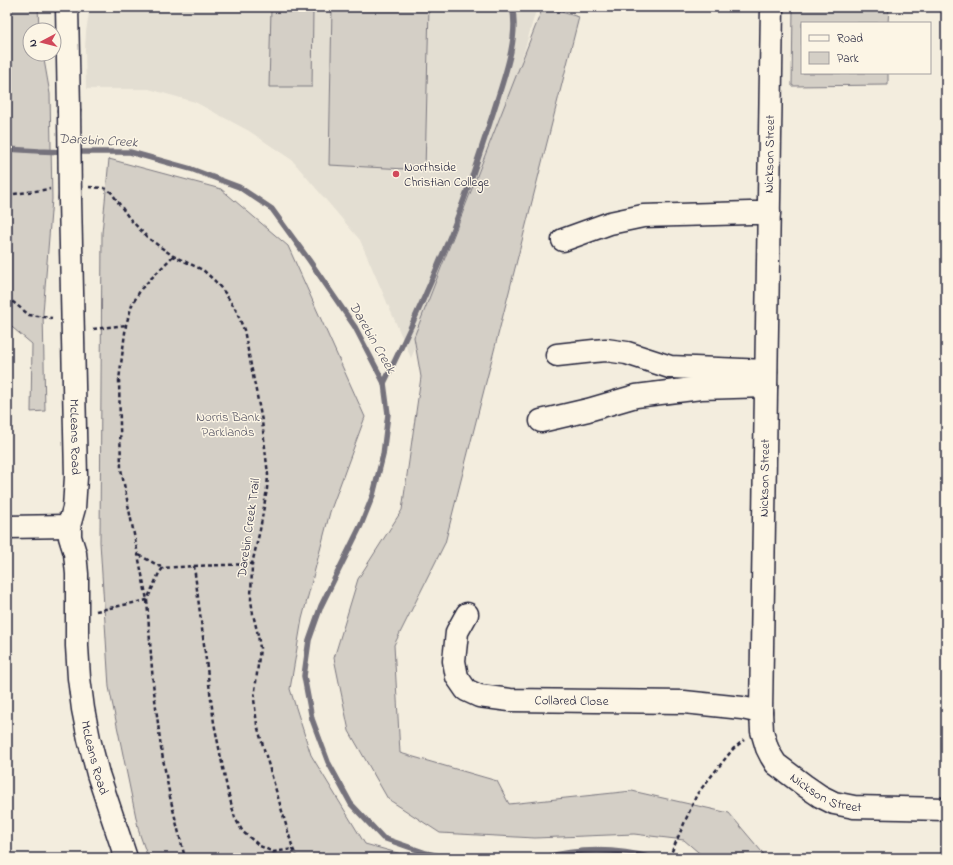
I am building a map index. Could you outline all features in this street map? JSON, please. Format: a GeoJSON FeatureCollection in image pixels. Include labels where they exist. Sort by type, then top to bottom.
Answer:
{"type":"FeatureCollection","features":[{"type":"Feature","properties":{"kind":"street","name":"McLeans Road"},"geometry":{"type":"LineString","coordinates":[[68,7],[72,319],[76,477],[70,537],[75,553],[77,574],[77,646],[79,678],[89,739],[98,774],[126,858]]}},
{"type":"Feature","properties":{"kind":"street","name":"Nickson Street"},"geometry":{"type":"LineString","coordinates":[[772,7],[762,722],[767,748],[776,764],[814,792],[834,803],[854,807],[946,809]]}},
{"type":"Feature","properties":{"kind":"street"},"geometry":{"type":"LineString","coordinates":[[563,240],[610,223],[643,216],[769,213]]}},
{"type":"Feature","properties":{"kind":"street"},"geometry":{"type":"LineString","coordinates":[[557,355],[606,350],[628,353],[670,368],[766,379]]}},
{"type":"Feature","properties":{"kind":"street"},"geometry":{"type":"LineString","coordinates":[[541,421],[588,410],[636,396],[766,379]]}},
{"type":"Feature","properties":{"kind":"street"},"geometry":{"type":"LineString","coordinates":[[7,527],[70,526]]}},
{"type":"Feature","properties":{"kind":"street","name":"Collared Close"},"geometry":{"type":"LineString","coordinates":[[467,614],[457,632],[454,661],[457,677],[466,690],[479,696],[510,700],[684,702],[742,708],[762,722]]}},
{"type":"Feature","properties":{"kind":"path","name":"Darebin Creek Trail"},"geometry":{"type":"LineString","coordinates":[[7,195],[104,188],[110,192],[129,218],[148,238],[173,256],[202,270],[215,281],[236,310],[244,330],[262,421],[268,475],[262,523],[252,564],[251,600],[260,648],[254,699],[257,725],[293,849],[297,858]]}},
{"type":"Feature","properties":{"kind":"path"},"geometry":{"type":"LineString","coordinates":[[173,256],[141,289],[132,305],[126,325],[119,380],[121,469],[147,600],[153,683],[161,748],[170,797],[185,858]]}},
{"type":"Feature","properties":{"kind":"path"},"geometry":{"type":"LineString","coordinates":[[7,297],[29,315],[47,318],[87,318],[88,329],[126,325]]}},
{"type":"Feature","properties":{"kind":"path"},"geometry":{"type":"LineString","coordinates":[[139,555],[163,568],[252,564]]}},
{"type":"Feature","properties":{"kind":"path"},"geometry":{"type":"LineString","coordinates":[[194,566],[214,723],[227,788],[235,818],[243,832],[260,846],[273,852],[293,849]]}},
{"type":"Feature","properties":{"kind":"path"},"geometry":{"type":"LineString","coordinates":[[147,600],[159,573],[163,568]]}},
{"type":"Feature","properties":{"kind":"path"},"geometry":{"type":"LineString","coordinates":[[77,615],[147,600]]}},
{"type":"Feature","properties":{"kind":"path"},"geometry":{"type":"LineString","coordinates":[[669,858],[697,794],[733,749],[762,722]]}},
{"type":"Feature","properties":{"kind":"shaded area","name":"Northside Christian College"},"geometry":{"type":"Polygon","coordinates":[[[90,7],[537,7],[484,189],[411,358],[360,240],[292,160],[249,131],[195,102],[149,89],[86,89],[85,49],[90,7]]]}},
{"type":"Feature","properties":{"kind":"green space"},"geometry":{"type":"Polygon","coordinates":[[[7,7],[38,7],[39,22],[22,22],[22,62],[44,62],[50,94],[52,199],[43,313],[45,411],[31,412],[32,344],[7,323],[7,7]]]}},
{"type":"Feature","properties":{"kind":"green space"},"geometry":{"type":"Polygon","coordinates":[[[332,7],[429,7],[425,170],[329,165],[332,7]]]}},
{"type":"Feature","properties":{"kind":"green space"},"geometry":{"type":"Polygon","coordinates":[[[543,7],[579,17],[445,543],[394,645],[400,753],[497,781],[509,804],[632,791],[729,813],[767,858],[705,858],[684,840],[634,834],[535,838],[440,833],[388,799],[349,731],[334,658],[358,579],[402,510],[421,377],[414,337],[543,7]]]}},
{"type":"Feature","properties":{"kind":"green space"},"geometry":{"type":"Polygon","coordinates":[[[793,7],[889,7],[888,22],[801,22],[801,74],[888,74],[888,85],[792,86],[793,7]]]}},
{"type":"Feature","properties":{"kind":"green space"},"geometry":{"type":"Polygon","coordinates":[[[271,9],[313,9],[312,87],[269,87],[271,9]]]}},
{"type":"Feature","properties":{"kind":"green space","name":"Norris Bank Parklands"},"geometry":{"type":"Polygon","coordinates":[[[109,159],[221,189],[288,246],[365,417],[330,512],[302,619],[290,689],[311,755],[365,844],[416,858],[148,858],[139,832],[109,687],[100,542],[102,233],[109,159]]]}},
{"type":"Feature","properties":{"kind":"waterway"},"geometry":{"type":"LineString","coordinates":[[384,383],[435,271],[457,219],[473,174],[509,60],[514,32],[512,7]]}},
{"type":"Feature","properties":{"kind":"waterway","name":"Darebin Creek"},"geometry":{"type":"LineString","coordinates":[[7,149],[65,152]]}},
{"type":"Feature","properties":{"kind":"waterway","name":"Darebin Creek"},"geometry":{"type":"LineString","coordinates":[[73,152],[130,152],[191,169],[239,187],[272,209],[355,327],[384,383],[388,414],[383,455],[373,495],[361,525],[321,606],[309,640],[304,676],[312,719],[328,762],[351,804],[383,838],[426,853],[448,858]]}},
{"type":"Feature","properties":{"kind":"waterway","name":"Darebin Creek"},"geometry":{"type":"LineString","coordinates":[[543,858],[570,852],[598,850],[625,852],[652,858]]}},
{"type":"Feature","properties":{"kind":"place","name":"Northside Christian College"},"geometry":{"type":"Point","coordinates":[396,174]}}]}
